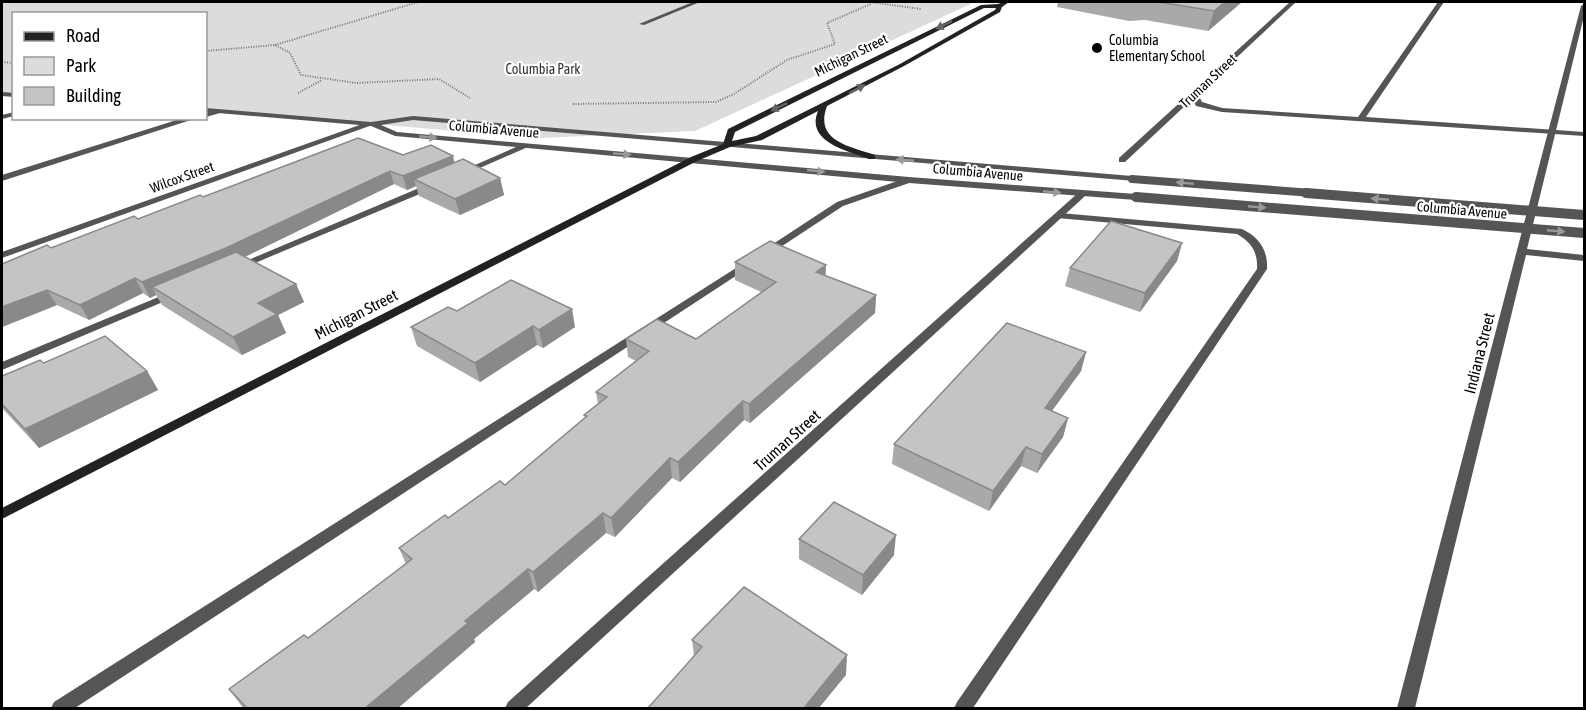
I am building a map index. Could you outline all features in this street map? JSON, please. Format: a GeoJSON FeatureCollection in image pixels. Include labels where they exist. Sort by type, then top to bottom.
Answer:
{"type":"FeatureCollection","features":[{"type":"Feature","properties":{"kind":"main road","name":"Michigan Street"},"geometry":{"type":"LineString","coordinates":[[727,145],[731,131],[982,6],[999,6],[1006,2]]}},
{"type":"Feature","properties":{"kind":"main road","name":"Michigan Street"},"geometry":{"type":"LineString","coordinates":[[2,514],[694,159],[727,145],[759,138],[824,105],[998,11],[999,6]]}},
{"type":"Feature","properties":{"kind":"main road"},"geometry":{"type":"LineString","coordinates":[[824,105],[818,118],[818,126],[825,137],[872,157]]}},
{"type":"Feature","properties":{"kind":"street"},"geometry":{"type":"LineString","coordinates":[[642,24],[697,2]]}},
{"type":"Feature","properties":{"kind":"street","name":"Truman Street"},"geometry":{"type":"LineString","coordinates":[[1122,160],[1293,2]]}},
{"type":"Feature","properties":{"kind":"street"},"geometry":{"type":"LineString","coordinates":[[1361,118],[1442,2]]}},
{"type":"Feature","properties":{"kind":"street","name":"Indiana Street"},"geometry":{"type":"LineString","coordinates":[[1406,708],[1584,6]]}},
{"type":"Feature","properties":{"kind":"street"},"geometry":{"type":"LineString","coordinates":[[1194,94],[1199,104],[1213,109],[1584,134]]}},
{"type":"Feature","properties":{"kind":"street","name":"Columbia Avenue"},"geometry":{"type":"LineString","coordinates":[[207,113],[217,111],[371,124],[413,118],[1584,215]]}},
{"type":"Feature","properties":{"kind":"street"},"geometry":{"type":"LineString","coordinates":[[2,178],[187,120]]}},
{"type":"Feature","properties":{"kind":"street","name":"Columbia Avenue"},"geometry":{"type":"LineString","coordinates":[[371,124],[395,134],[526,146],[694,159],[1081,195],[1136,197],[1584,233]]}},
{"type":"Feature","properties":{"kind":"street","name":"Wilcox Street"},"geometry":{"type":"LineString","coordinates":[[2,255],[371,124]]}},
{"type":"Feature","properties":{"kind":"street"},"geometry":{"type":"LineString","coordinates":[[455,176],[526,146]]}},
{"type":"Feature","properties":{"kind":"street"},"geometry":{"type":"LineString","coordinates":[[223,273],[444,180]]}},
{"type":"Feature","properties":{"kind":"street"},"geometry":{"type":"LineString","coordinates":[[60,708],[840,204],[909,180]]}},
{"type":"Feature","properties":{"kind":"street","name":"Truman Street"},"geometry":{"type":"LineString","coordinates":[[514,708],[1081,195]]}},
{"type":"Feature","properties":{"kind":"street"},"geometry":{"type":"LineString","coordinates":[[963,708],[1262,268],[1263,256],[1260,250],[1252,239],[1239,231],[1059,216]]}},
{"type":"Feature","properties":{"kind":"street"},"geometry":{"type":"LineString","coordinates":[[1522,252],[1584,258]]}},
{"type":"Feature","properties":{"kind":"street"},"geometry":{"type":"LineString","coordinates":[[2,366],[178,291]]}},
{"type":"Feature","properties":{"kind":"path"},"geometry":{"type":"LineString","coordinates":[[207,51],[275,45],[391,12],[418,2]]}},
{"type":"Feature","properties":{"kind":"path"},"geometry":{"type":"LineString","coordinates":[[567,104],[716,102],[737,94],[765,72],[796,55],[835,44],[827,23],[870,3],[925,9]]}},
{"type":"Feature","properties":{"kind":"path"},"geometry":{"type":"LineString","coordinates":[[275,45],[290,53],[301,75],[322,80],[356,83],[439,78],[470,98],[479,99]]}},
{"type":"Feature","properties":{"kind":"path"},"geometry":{"type":"LineString","coordinates":[[302,97],[308,93],[297,93],[322,80]]}},
{"type":"Feature","properties":{"kind":"green space","name":"Columbia Park"},"geometry":{"type":"Polygon","coordinates":[[[2,2],[975,2],[695,131],[541,138],[207,110],[207,12],[12,12],[12,95],[2,94],[2,2]]]}},
{"type":"Feature","properties":{"kind":"building"},"geometry":{"type":"Polygon","coordinates":[[[1159,2],[1225,2],[1214,11],[1159,2]]]}},
{"type":"Feature","properties":{"kind":"building"},"geometry":{"type":"Polygon","coordinates":[[[358,138],[403,155],[431,145],[453,156],[403,176],[390,171],[226,248],[142,282],[135,278],[80,305],[47,290],[2,307],[2,264],[47,245],[51,248],[134,216],[138,219],[200,195],[203,197],[358,138]]]}},
{"type":"Feature","properties":{"kind":"building"},"geometry":{"type":"Polygon","coordinates":[[[463,159],[500,178],[455,199],[414,179],[463,159]]]}},
{"type":"Feature","properties":{"kind":"building"},"geometry":{"type":"Polygon","coordinates":[[[1111,221],[1182,243],[1145,293],[1070,268],[1111,221]]]}},
{"type":"Feature","properties":{"kind":"building"},"geometry":{"type":"Polygon","coordinates":[[[770,241],[826,265],[816,272],[876,295],[749,404],[743,401],[678,462],[670,458],[611,518],[603,513],[533,572],[528,569],[465,621],[468,623],[365,708],[247,708],[229,689],[304,635],[308,638],[412,559],[399,548],[445,515],[448,518],[500,481],[505,485],[587,416],[584,415],[607,397],[596,392],[649,351],[626,339],[657,319],[696,339],[776,282],[735,262],[770,241]]]}},
{"type":"Feature","properties":{"kind":"building"},"geometry":{"type":"Polygon","coordinates":[[[236,252],[296,284],[258,303],[277,314],[233,337],[152,287],[236,252]]]}},
{"type":"Feature","properties":{"kind":"building"},"geometry":{"type":"Polygon","coordinates":[[[511,280],[572,309],[539,330],[533,326],[475,363],[411,327],[448,307],[457,311],[511,280]]]}},
{"type":"Feature","properties":{"kind":"building"},"geometry":{"type":"Polygon","coordinates":[[[1007,323],[1086,352],[1045,408],[1068,418],[1042,454],[1026,447],[993,491],[894,444],[1007,323]]]}},
{"type":"Feature","properties":{"kind":"building"},"geometry":{"type":"Polygon","coordinates":[[[105,336],[147,371],[25,429],[2,404],[2,376],[40,360],[44,363],[105,336]]]}},
{"type":"Feature","properties":{"kind":"building"},"geometry":{"type":"Polygon","coordinates":[[[834,502],[896,535],[863,575],[799,539],[834,502]]]}},
{"type":"Feature","properties":{"kind":"building"},"geometry":{"type":"Polygon","coordinates":[[[744,587],[847,655],[804,708],[648,708],[702,647],[692,640],[744,587]]]}},
{"type":"Feature","properties":{"kind":"place","name":"Columbia Elementary School"},"geometry":{"type":"Point","coordinates":[1097,48]}}]}
